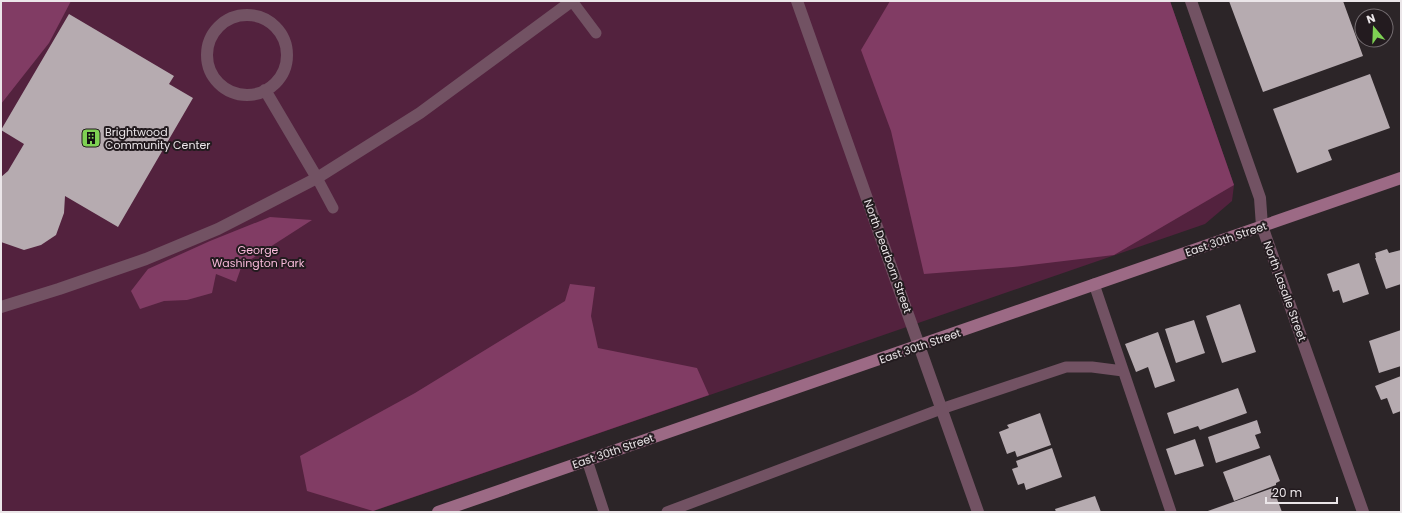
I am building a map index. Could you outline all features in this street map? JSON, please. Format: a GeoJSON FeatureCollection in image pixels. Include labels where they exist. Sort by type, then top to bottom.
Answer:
{"type":"FeatureCollection","features":[{"type":"Feature","properties":{"kind":"main road","name":"East 30th Street"},"geometry":{"type":"LineString","coordinates":[[438,512],[1401,178]]}},
{"type":"Feature","properties":{"kind":"street"},"geometry":{"type":"LineString","coordinates":[[1,307],[146,259],[218,229],[317,178],[420,113],[572,1]]}},
{"type":"Feature","properties":{"kind":"street","name":"North Dearborn Street"},"geometry":{"type":"LineString","coordinates":[[797,1],[978,512]]}},
{"type":"Feature","properties":{"kind":"street","name":"North Lasalle Street"},"geometry":{"type":"LineString","coordinates":[[1191,1],[1260,198],[1262,226],[1363,512]]}},
{"type":"Feature","properties":{"kind":"street"},"geometry":{"type":"LineString","coordinates":[[244,15],[257,16],[268,20],[278,29],[284,39],[287,52],[286,64],[281,76],[273,85],[265,90],[250,94],[236,93],[224,87],[214,77],[208,64],[207,50],[211,37],[219,26],[231,18],[244,15]]}},
{"type":"Feature","properties":{"kind":"street"},"geometry":{"type":"LineString","coordinates":[[265,90],[317,178]]}},
{"type":"Feature","properties":{"kind":"lane"},"geometry":{"type":"LineString","coordinates":[[572,1],[596,33]]}},
{"type":"Feature","properties":{"kind":"lane"},"geometry":{"type":"LineString","coordinates":[[317,178],[333,208]]}},
{"type":"Feature","properties":{"kind":"lane"},"geometry":{"type":"LineString","coordinates":[[1094,284],[1171,512]]}},
{"type":"Feature","properties":{"kind":"lane"},"geometry":{"type":"LineString","coordinates":[[667,512],[941,409],[1066,367],[1092,367],[1123,371]]}},
{"type":"Feature","properties":{"kind":"lane"},"geometry":{"type":"LineString","coordinates":[[587,460],[604,512]]}},
{"type":"Feature","properties":{"kind":"green space","name":"George Washington Park"},"geometry":{"type":"Polygon","coordinates":[[[1,1],[1170,1],[1234,185],[1232,201],[1205,224],[371,512],[1,512],[1,1]]]}},
{"type":"Feature","properties":{"kind":"shaded area"},"geometry":{"type":"Polygon","coordinates":[[[1,1],[71,1],[49,43],[1,104],[1,1]]]}},
{"type":"Feature","properties":{"kind":"shaded area"},"geometry":{"type":"Polygon","coordinates":[[[890,1],[1170,1],[1234,185],[1114,255],[1013,267],[924,274],[891,131],[861,50],[890,1]]]}},
{"type":"Feature","properties":{"kind":"shaded area"},"geometry":{"type":"Polygon","coordinates":[[[270,217],[312,220],[242,265],[236,282],[216,274],[212,293],[187,300],[164,301],[140,309],[131,291],[148,269],[210,241],[270,217]]]}},
{"type":"Feature","properties":{"kind":"shaded area"},"geometry":{"type":"Polygon","coordinates":[[[570,284],[595,287],[591,316],[598,348],[697,368],[709,395],[373,511],[307,491],[300,456],[415,393],[565,301],[570,284]]]}},
{"type":"Feature","properties":{"kind":"building"},"geometry":{"type":"Polygon","coordinates":[[[1229,1],[1343,1],[1354,31],[1354,48],[1360,48],[1363,56],[1263,92],[1229,1]]]}},
{"type":"Feature","properties":{"kind":"building","name":"Brightwood Community Center"},"geometry":{"type":"Polygon","coordinates":[[[69,14],[174,76],[169,84],[193,98],[118,227],[65,196],[64,213],[56,235],[41,245],[24,250],[1,242],[1,177],[8,171],[24,144],[1,130],[69,14]]]}},
{"type":"Feature","properties":{"kind":"building"},"geometry":{"type":"Polygon","coordinates":[[[1370,74],[1390,128],[1328,150],[1332,160],[1297,173],[1273,109],[1370,74]]]}},
{"type":"Feature","properties":{"kind":"building"},"geometry":{"type":"Polygon","coordinates":[[[1387,249],[1389,253],[1401,250],[1401,284],[1386,289],[1375,258],[1375,253],[1387,249]]]}},
{"type":"Feature","properties":{"kind":"building"},"geometry":{"type":"Polygon","coordinates":[[[1359,263],[1369,294],[1343,303],[1339,290],[1333,292],[1327,274],[1359,263]]]}},
{"type":"Feature","properties":{"kind":"building"},"geometry":{"type":"Polygon","coordinates":[[[1240,304],[1256,352],[1222,363],[1206,316],[1240,304]]]}},
{"type":"Feature","properties":{"kind":"building"},"geometry":{"type":"Polygon","coordinates":[[[1194,320],[1205,353],[1176,363],[1165,329],[1194,320]]]}},
{"type":"Feature","properties":{"kind":"building"},"geometry":{"type":"Polygon","coordinates":[[[1401,330],[1401,366],[1379,373],[1369,341],[1401,330]]]}},
{"type":"Feature","properties":{"kind":"building"},"geometry":{"type":"Polygon","coordinates":[[[1158,332],[1175,381],[1155,388],[1148,367],[1136,372],[1125,344],[1158,332]]]}},
{"type":"Feature","properties":{"kind":"building"},"geometry":{"type":"Polygon","coordinates":[[[1401,376],[1401,411],[1393,414],[1387,398],[1381,400],[1375,386],[1401,376]]]}},
{"type":"Feature","properties":{"kind":"building"},"geometry":{"type":"Polygon","coordinates":[[[1238,388],[1247,413],[1200,430],[1198,426],[1174,434],[1167,413],[1238,388]]]}},
{"type":"Feature","properties":{"kind":"building"},"geometry":{"type":"Polygon","coordinates":[[[1040,413],[1051,445],[1017,457],[1015,451],[1007,454],[999,432],[1009,428],[1007,425],[1040,413]]]}},
{"type":"Feature","properties":{"kind":"building"},"geometry":{"type":"Polygon","coordinates":[[[1257,420],[1261,433],[1255,435],[1260,448],[1216,463],[1208,437],[1257,420]]]}},
{"type":"Feature","properties":{"kind":"building"},"geometry":{"type":"Polygon","coordinates":[[[1195,439],[1204,466],[1175,475],[1166,449],[1195,439]]]}},
{"type":"Feature","properties":{"kind":"building"},"geometry":{"type":"Polygon","coordinates":[[[1052,448],[1062,477],[1026,490],[1024,483],[1018,485],[1012,469],[1018,467],[1016,461],[1052,448]]]}},
{"type":"Feature","properties":{"kind":"building"},"geometry":{"type":"Polygon","coordinates":[[[1270,455],[1280,481],[1276,483],[1276,485],[1234,501],[1223,472],[1270,455]]]}},
{"type":"Feature","properties":{"kind":"building"},"geometry":{"type":"Polygon","coordinates":[[[1273,488],[1282,512],[1205,512],[1273,488]]]}},
{"type":"Feature","properties":{"kind":"building"},"geometry":{"type":"Polygon","coordinates":[[[1095,496],[1101,512],[1056,512],[1055,509],[1095,496]]]}},
{"type":"Feature","properties":{"kind":"place","name":"Brightwood Community Center"},"geometry":{"type":"Point","coordinates":[91,138]}}]}
